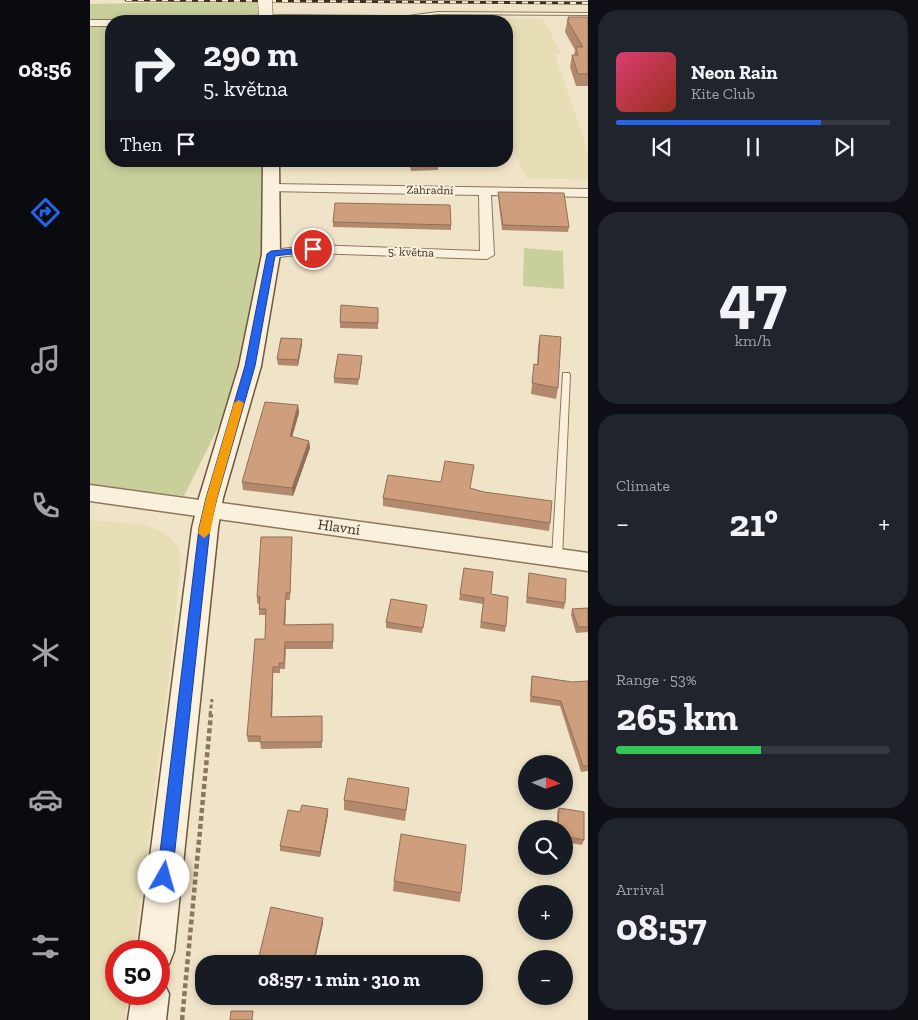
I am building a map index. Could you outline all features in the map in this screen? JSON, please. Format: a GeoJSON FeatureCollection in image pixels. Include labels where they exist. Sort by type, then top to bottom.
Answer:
{"type":"FeatureCollection","features":[{"type":"Feature","properties":{"kind":"main road"},"geometry":{"type":"LineString","coordinates":[[265,0],[266,15]]}},
{"type":"Feature","properties":{"kind":"main road"},"geometry":{"type":"LineString","coordinates":[[157,940],[205,528],[208,509],[250,366],[271,254],[271,167]]}},
{"type":"Feature","properties":{"kind":"main road"},"geometry":{"type":"LineString","coordinates":[[147,1020],[149,1005]]}},
{"type":"Feature","properties":{"kind":"street"},"geometry":{"type":"LineString","coordinates":[[90,23],[105,23]]}},
{"type":"Feature","properties":{"kind":"street","name":"Zahradní"},"geometry":{"type":"LineString","coordinates":[[272,188],[588,193]]}},
{"type":"Feature","properties":{"kind":"street","name":"5. května"},"geometry":{"type":"LineString","coordinates":[[271,254],[313,249],[487,254],[485,191]]}},
{"type":"Feature","properties":{"kind":"street","name":"Hlavní"},"geometry":{"type":"LineString","coordinates":[[90,493],[588,562]]}},
{"type":"Feature","properties":{"kind":"lane"},"geometry":{"type":"LineString","coordinates":[[428,15],[446,13],[588,14]]}},
{"type":"Feature","properties":{"kind":"lane"},"geometry":{"type":"LineString","coordinates":[[557,558],[566,375]]}},
{"type":"Feature","properties":{"kind":"path"},"geometry":{"type":"LineString","coordinates":[[182,1020],[213,693]]}},
{"type":"Feature","properties":{"kind":"shaded area"},"geometry":{"type":"Polygon","coordinates":[[[513,18],[543,19],[561,53],[555,55],[588,152],[588,180],[526,178],[513,149],[513,18]]]}},
{"type":"Feature","properties":{"kind":"shaded area"},"geometry":{"type":"Polygon","coordinates":[[[90,520],[144,525],[161,531],[172,539],[178,547],[181,559],[170,670],[135,940],[105,940],[105,1005],[126,1005],[124,1020],[90,1020],[90,520]]]}},
{"type":"Feature","properties":{"kind":"green space"},"geometry":{"type":"Polygon","coordinates":[[[257,3],[258,15],[105,15],[105,167],[263,167],[265,246],[232,400],[184,496],[90,484],[90,4],[257,3]]]}},
{"type":"Feature","properties":{"kind":"green space"},"geometry":{"type":"Polygon","coordinates":[[[524,248],[563,251],[564,289],[523,286],[524,248]]]}},
{"type":"Feature","properties":{"kind":"building"},"geometry":{"type":"Polygon","coordinates":[[[568,17],[588,17],[588,74],[578,74],[572,55],[578,55],[576,47],[583,47],[567,20],[569,20],[568,17]]]}},
{"type":"Feature","properties":{"kind":"building"},"geometry":{"type":"Polygon","coordinates":[[[498,192],[564,193],[569,227],[503,225],[498,192]]]}},
{"type":"Feature","properties":{"kind":"building"},"geometry":{"type":"Polygon","coordinates":[[[335,203],[450,205],[451,225],[333,222],[335,203]]]}},
{"type":"Feature","properties":{"kind":"building"},"geometry":{"type":"Polygon","coordinates":[[[341,305],[378,308],[378,323],[340,322],[341,305]]]}},
{"type":"Feature","properties":{"kind":"building"},"geometry":{"type":"Polygon","coordinates":[[[540,335],[561,337],[558,388],[532,383],[534,364],[538,365],[540,335]]]}},
{"type":"Feature","properties":{"kind":"building"},"geometry":{"type":"Polygon","coordinates":[[[281,338],[302,339],[298,360],[277,359],[281,338]]]}},
{"type":"Feature","properties":{"kind":"building"},"geometry":{"type":"Polygon","coordinates":[[[338,354],[362,356],[359,379],[334,378],[338,354]]]}},
{"type":"Feature","properties":{"kind":"building"},"geometry":{"type":"Polygon","coordinates":[[[265,402],[298,405],[290,436],[309,441],[292,488],[242,482],[265,402]]]}},
{"type":"Feature","properties":{"kind":"building"},"geometry":{"type":"Polygon","coordinates":[[[445,461],[474,465],[470,488],[484,492],[552,501],[550,523],[383,498],[388,475],[441,482],[445,461]]]}},
{"type":"Feature","properties":{"kind":"building"},"geometry":{"type":"Polygon","coordinates":[[[261,537],[292,537],[290,593],[286,593],[284,625],[333,624],[333,642],[285,642],[284,663],[279,663],[279,667],[273,667],[271,717],[322,716],[322,742],[260,742],[260,736],[247,736],[255,639],[265,639],[266,609],[259,609],[260,597],[257,597],[261,537]]]}},
{"type":"Feature","properties":{"kind":"building"},"geometry":{"type":"Polygon","coordinates":[[[464,568],[493,572],[491,594],[508,597],[506,626],[481,622],[484,598],[460,594],[464,568]]]}},
{"type":"Feature","properties":{"kind":"building"},"geometry":{"type":"Polygon","coordinates":[[[529,573],[566,579],[565,603],[527,597],[529,573]]]}},
{"type":"Feature","properties":{"kind":"building"},"geometry":{"type":"Polygon","coordinates":[[[391,599],[427,605],[423,628],[386,622],[391,599]]]}},
{"type":"Feature","properties":{"kind":"building"},"geometry":{"type":"Polygon","coordinates":[[[588,608],[588,627],[578,627],[572,609],[588,608]]]}},
{"type":"Feature","properties":{"kind":"building"},"geometry":{"type":"Polygon","coordinates":[[[532,676],[572,682],[588,681],[588,766],[583,766],[561,701],[531,696],[532,676]]]}},
{"type":"Feature","properties":{"kind":"building"},"geometry":{"type":"Polygon","coordinates":[[[348,778],[409,788],[406,810],[344,800],[348,778]]]}},
{"type":"Feature","properties":{"kind":"building"},"geometry":{"type":"Polygon","coordinates":[[[302,805],[328,809],[320,852],[280,846],[288,810],[300,812],[302,805]]]}},
{"type":"Feature","properties":{"kind":"building"},"geometry":{"type":"Polygon","coordinates":[[[559,810],[584,812],[584,840],[573,838],[573,820],[558,820],[559,810]]]}},
{"type":"Feature","properties":{"kind":"building"},"geometry":{"type":"Polygon","coordinates":[[[401,834],[466,845],[461,893],[394,881],[401,834]]]}},
{"type":"Feature","properties":{"kind":"building"},"geometry":{"type":"Polygon","coordinates":[[[271,907],[323,918],[315,955],[259,955],[271,907]]]}},
{"type":"Feature","properties":{"kind":"building"},"geometry":{"type":"Polygon","coordinates":[[[231,1011],[253,1011],[252,1020],[230,1020],[231,1011]]]}},
{"type":"Feature","properties":{"kind":"railway"},"geometry":{"type":"LineString","coordinates":[[126,0],[588,3]]}},
{"type":"Feature","properties":{"kind":"slow traffic"},"geometry":{"type":"LineString","coordinates":[[204,533],[208,509],[239,403]]}},
{"type":"Feature","properties":{"kind":"route"},"geometry":{"type":"LineString","coordinates":[[164,877],[208,509],[250,366],[271,254],[313,249]]}}]}
